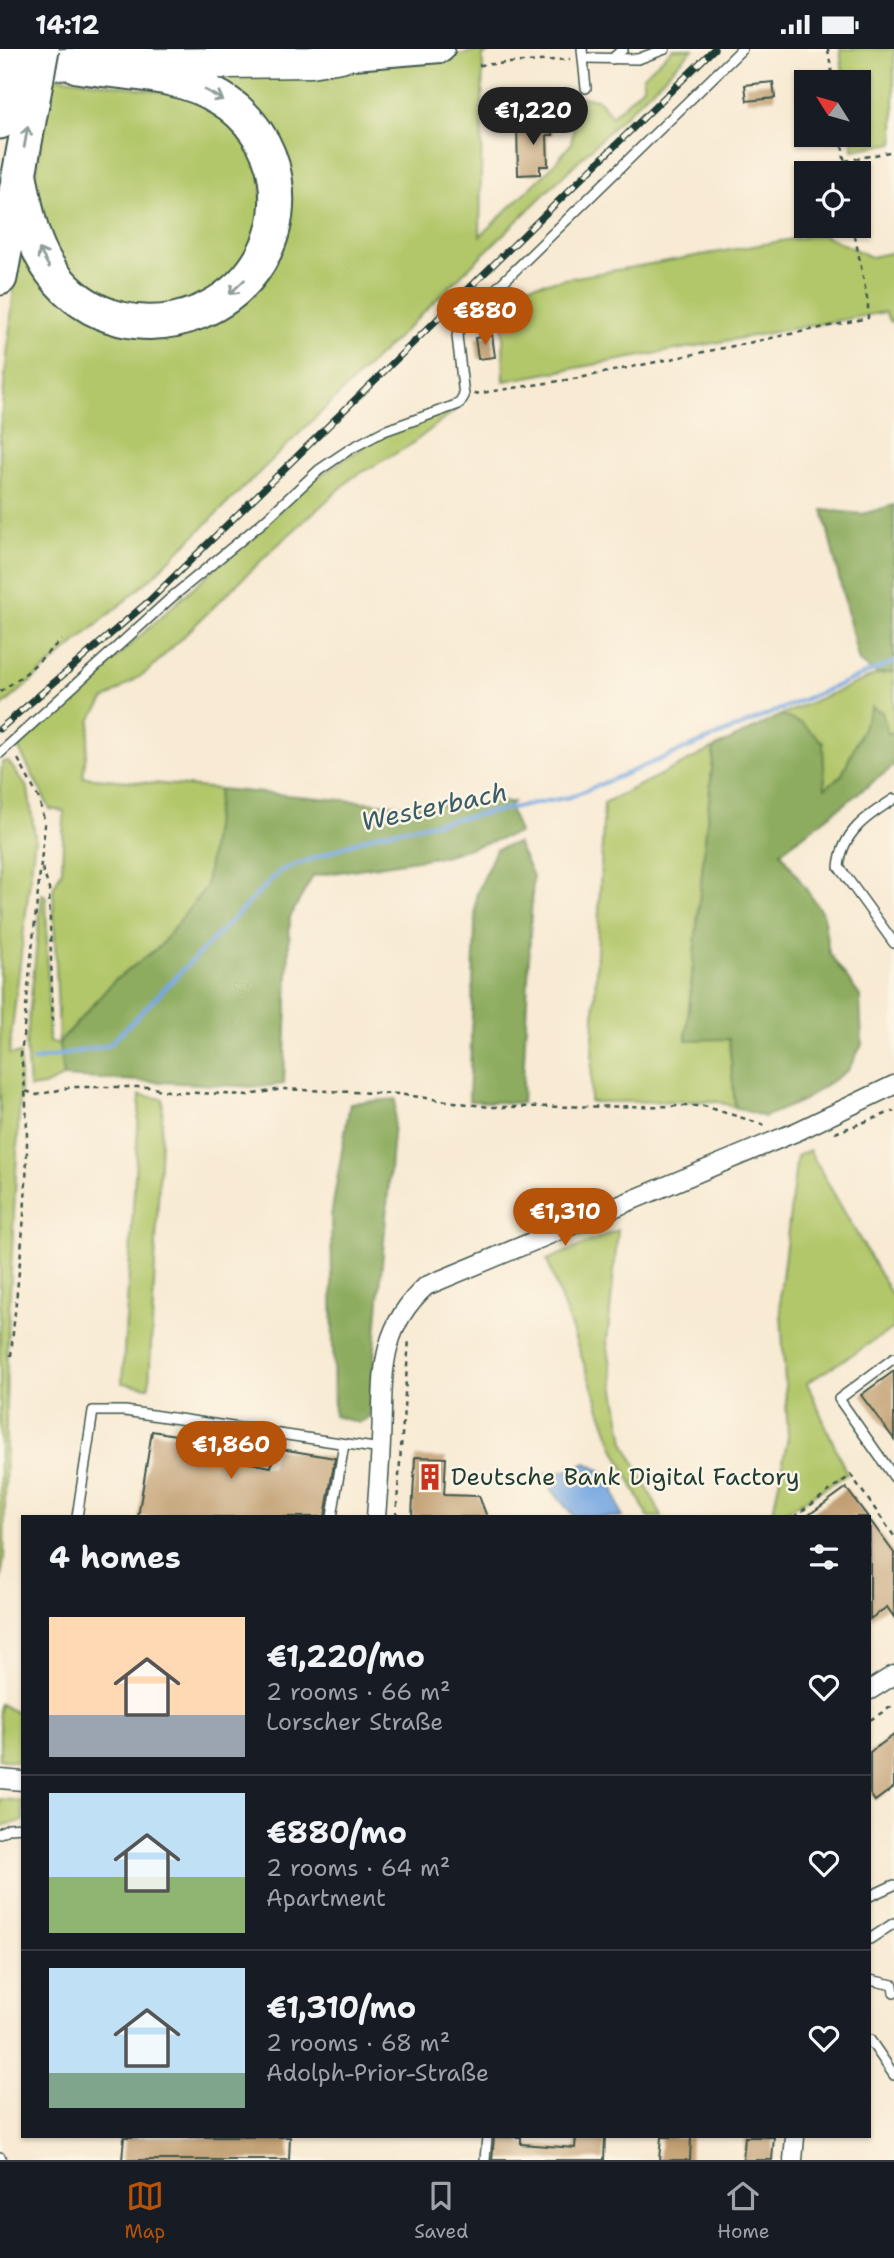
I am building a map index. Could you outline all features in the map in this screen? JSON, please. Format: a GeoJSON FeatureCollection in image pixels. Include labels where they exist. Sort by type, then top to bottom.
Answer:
{"type":"FeatureCollection","features":[{"type":"Feature","properties":{"kind":"highway"},"geometry":{"type":"LineString","coordinates":[[14,49],[9,96],[20,176],[31,231],[50,270],[80,300],[120,319],[162,322],[204,311],[239,287],[264,252],[276,211],[273,168],[266,148],[240,113],[222,99],[190,83],[77,66]]}},
{"type":"Feature","properties":{"kind":"highway"},"geometry":{"type":"LineString","coordinates":[[9,96],[42,49]]}},
{"type":"Feature","properties":{"kind":"highway"},"geometry":{"type":"LineString","coordinates":[[293,49],[341,57]]}},
{"type":"Feature","properties":{"kind":"highway"},"geometry":{"type":"LineString","coordinates":[[9,96],[77,66],[117,61],[156,64],[311,62],[341,57]]}},
{"type":"Feature","properties":{"kind":"highway"},"geometry":{"type":"LineString","coordinates":[[0,278],[20,176]]}},
{"type":"Feature","properties":{"kind":"main road"},"geometry":{"type":"LineString","coordinates":[[341,57],[441,49]]}},
{"type":"Feature","properties":{"kind":"street"},"geometry":{"type":"LineString","coordinates":[[376,1515],[386,1352],[396,1321],[408,1302],[426,1286],[797,1131],[894,1086]]}},
{"type":"Feature","properties":{"kind":"street"},"geometry":{"type":"LineString","coordinates":[[871,1689],[894,1675]]}},
{"type":"Feature","properties":{"kind":"street"},"geometry":{"type":"LineString","coordinates":[[0,1779],[21,1781]]}},
{"type":"Feature","properties":{"kind":"street"},"geometry":{"type":"LineString","coordinates":[[793,2160],[795,2138]]}},
{"type":"Feature","properties":{"kind":"lane"},"geometry":{"type":"LineString","coordinates":[[612,59],[624,49]]}},
{"type":"Feature","properties":{"kind":"lane"},"geometry":{"type":"LineString","coordinates":[[586,88],[583,53],[612,59],[638,59],[665,49]]}},
{"type":"Feature","properties":{"kind":"lane"},"geometry":{"type":"LineString","coordinates":[[0,753],[172,597],[263,522],[289,495],[319,471],[350,449],[384,431],[459,404],[464,396],[457,336],[462,322],[742,49]]}},
{"type":"Feature","properties":{"kind":"lane"},"geometry":{"type":"LineString","coordinates":[[894,799],[856,827],[846,840],[839,867],[894,943]]}},
{"type":"Feature","properties":{"kind":"lane"},"geometry":{"type":"LineString","coordinates":[[894,1358],[839,1399],[894,1477]]}},
{"type":"Feature","properties":{"kind":"lane"},"geometry":{"type":"LineString","coordinates":[[77,1515],[93,1411],[125,1411],[381,1449]]}},
{"type":"Feature","properties":{"kind":"lane"},"geometry":{"type":"LineString","coordinates":[[332,1515],[344,1444]]}},
{"type":"Feature","properties":{"kind":"lane"},"geometry":{"type":"LineString","coordinates":[[0,1833],[9,1828],[21,1827]]}},
{"type":"Feature","properties":{"kind":"lane"},"geometry":{"type":"LineString","coordinates":[[871,1896],[894,1885]]}},
{"type":"Feature","properties":{"kind":"lane"},"geometry":{"type":"LineString","coordinates":[[871,1938],[894,1923]]}},
{"type":"Feature","properties":{"kind":"lane"},"geometry":{"type":"LineString","coordinates":[[871,1980],[894,1987]]}},
{"type":"Feature","properties":{"kind":"lane"},"geometry":{"type":"LineString","coordinates":[[871,2041],[894,2075]]}},
{"type":"Feature","properties":{"kind":"lane"},"geometry":{"type":"LineString","coordinates":[[485,2160],[487,2138]]}},
{"type":"Feature","properties":{"kind":"path"},"geometry":{"type":"LineString","coordinates":[[828,49],[831,70]]}},
{"type":"Feature","properties":{"kind":"path"},"geometry":{"type":"LineString","coordinates":[[479,65],[583,53]]}},
{"type":"Feature","properties":{"kind":"path"},"geometry":{"type":"LineString","coordinates":[[843,147],[845,160],[894,151]]}},
{"type":"Feature","properties":{"kind":"path"},"geometry":{"type":"LineString","coordinates":[[464,396],[579,378],[868,319],[868,303],[855,238]]}},
{"type":"Feature","properties":{"kind":"path"},"geometry":{"type":"LineString","coordinates":[[0,692],[26,673],[61,640]]}},
{"type":"Feature","properties":{"kind":"path"},"geometry":{"type":"LineString","coordinates":[[11,745],[39,799],[45,824],[21,1056],[26,1091],[26,1165],[11,1356]]}},
{"type":"Feature","properties":{"kind":"path"},"geometry":{"type":"LineString","coordinates":[[41,865],[49,888],[53,1027]]}},
{"type":"Feature","properties":{"kind":"path"},"geometry":{"type":"LineString","coordinates":[[26,1091],[37,1095],[72,1087],[148,1087],[173,1092],[249,1095],[282,1089],[398,1094],[489,1107],[704,1106],[753,1123],[797,1131]]}},
{"type":"Feature","properties":{"kind":"path"},"geometry":{"type":"LineString","coordinates":[[834,1133],[894,1111]]}},
{"type":"Feature","properties":{"kind":"path"},"geometry":{"type":"LineString","coordinates":[[396,1515],[409,1338]]}},
{"type":"Feature","properties":{"kind":"path"},"geometry":{"type":"LineString","coordinates":[[797,1515],[851,1475],[894,1536]]}},
{"type":"Feature","properties":{"kind":"path"},"geometry":{"type":"LineString","coordinates":[[871,1719],[894,1705]]}},
{"type":"Feature","properties":{"kind":"green space"},"geometry":{"type":"Polygon","coordinates":[[[499,49],[483,55],[480,236],[548,171],[571,144],[579,97],[597,99],[612,116],[643,87],[643,76],[673,49],[693,49],[150,579],[0,708],[0,427],[19,237],[50,287],[209,320],[286,185],[187,74],[426,61],[499,49]]]}},
{"type":"Feature","properties":{"kind":"green space"},"geometry":{"type":"Polygon","coordinates":[[[840,49],[894,49],[894,143],[872,147],[872,70],[843,70],[840,49]]]}},
{"type":"Feature","properties":{"kind":"green space"},"geometry":{"type":"Polygon","coordinates":[[[52,76],[207,98],[261,163],[264,231],[218,296],[124,312],[55,264],[34,182],[52,76]]]}},
{"type":"Feature","properties":{"kind":"green space"},"geometry":{"type":"Polygon","coordinates":[[[798,238],[830,238],[871,257],[894,252],[894,321],[891,322],[885,312],[504,381],[502,290],[798,238]]]}},
{"type":"Feature","properties":{"kind":"green space"},"geometry":{"type":"Polygon","coordinates":[[[461,406],[409,446],[352,478],[273,549],[148,671],[104,700],[91,719],[83,777],[219,789],[206,887],[160,946],[114,981],[59,1043],[53,889],[62,870],[64,811],[50,809],[18,747],[308,483],[378,437],[461,406]]]}},
{"type":"Feature","properties":{"kind":"green space"},"geometry":{"type":"Polygon","coordinates":[[[894,505],[894,672],[878,674],[859,662],[823,510],[862,514],[894,505]]]}},
{"type":"Feature","properties":{"kind":"green space"},"geometry":{"type":"Polygon","coordinates":[[[894,672],[894,732],[888,734],[872,707],[842,775],[825,789],[823,765],[815,744],[802,727],[781,715],[878,674],[894,672]]]}},
{"type":"Feature","properties":{"kind":"green space"},"geometry":{"type":"Polygon","coordinates":[[[872,707],[882,712],[888,734],[894,732],[894,766],[781,852],[823,914],[829,953],[860,996],[862,1045],[848,1070],[802,1101],[764,1117],[735,1107],[729,1039],[686,1040],[714,748],[781,715],[801,723],[823,742],[825,788],[842,775],[872,707]]]}},
{"type":"Feature","properties":{"kind":"green space"},"geometry":{"type":"Polygon","coordinates":[[[714,748],[686,1039],[729,1039],[735,1107],[715,1101],[590,1102],[604,803],[714,748]]]}},
{"type":"Feature","properties":{"kind":"green space"},"geometry":{"type":"Polygon","coordinates":[[[8,761],[28,789],[35,837],[9,1054],[20,1054],[20,1093],[7,1351],[4,1559],[0,1584],[0,789],[2,762],[8,761]]]}},
{"type":"Feature","properties":{"kind":"green space"},"geometry":{"type":"Polygon","coordinates":[[[219,789],[411,806],[513,802],[509,806],[519,833],[443,856],[313,876],[290,917],[284,1084],[257,1087],[63,1077],[59,1043],[114,981],[160,946],[206,887],[219,789]]]}},
{"type":"Feature","properties":{"kind":"green space"},"geometry":{"type":"Polygon","coordinates":[[[517,843],[533,876],[522,1103],[469,1101],[476,896],[496,849],[517,843]]]}},
{"type":"Feature","properties":{"kind":"green space"},"geometry":{"type":"Polygon","coordinates":[[[42,894],[46,896],[49,1042],[59,1043],[63,1077],[44,1086],[29,1088],[26,1046],[42,894]]]}},
{"type":"Feature","properties":{"kind":"green space"},"geometry":{"type":"Polygon","coordinates":[[[140,1095],[163,1099],[149,1387],[122,1383],[140,1095]]]}},
{"type":"Feature","properties":{"kind":"green space"},"geometry":{"type":"Polygon","coordinates":[[[396,1099],[369,1417],[359,1423],[334,1416],[331,1216],[350,1103],[396,1099]]]}},
{"type":"Feature","properties":{"kind":"green space"},"geometry":{"type":"Polygon","coordinates":[[[809,1150],[894,1299],[894,1328],[807,1383],[847,1474],[780,1515],[772,1515],[788,1437],[780,1294],[797,1156],[809,1150]]]}},
{"type":"Feature","properties":{"kind":"green space"},"geometry":{"type":"Polygon","coordinates":[[[618,1230],[607,1342],[624,1442],[661,1515],[647,1515],[614,1448],[547,1260],[618,1230]]]}},
{"type":"Feature","properties":{"kind":"green space"},"geometry":{"type":"Polygon","coordinates":[[[0,1704],[21,1715],[21,1762],[0,1759],[0,1704]]]}},
{"type":"Feature","properties":{"kind":"green space"},"geometry":{"type":"Polygon","coordinates":[[[0,1799],[21,1801],[21,1821],[0,1826],[0,1799]]]}},
{"type":"Feature","properties":{"kind":"water"},"geometry":{"type":"Polygon","coordinates":[[[586,1463],[609,1475],[621,1515],[572,1515],[543,1474],[570,1470],[586,1463]]]}},
{"type":"Feature","properties":{"kind":"building"},"geometry":{"type":"Polygon","coordinates":[[[773,82],[775,98],[747,101],[745,85],[773,82]]]}},
{"type":"Feature","properties":{"kind":"building"},"geometry":{"type":"Polygon","coordinates":[[[553,123],[553,135],[547,135],[548,166],[540,166],[540,174],[518,175],[517,124],[553,123]]]}},
{"type":"Feature","properties":{"kind":"building"},"geometry":{"type":"Polygon","coordinates":[[[492,335],[495,357],[478,359],[475,338],[492,335]]]}},
{"type":"Feature","properties":{"kind":"building"},"geometry":{"type":"Polygon","coordinates":[[[894,1371],[894,1439],[861,1395],[894,1371]]]}},
{"type":"Feature","properties":{"kind":"building"},"geometry":{"type":"Polygon","coordinates":[[[152,1431],[247,1447],[245,1462],[271,1467],[275,1448],[335,1458],[325,1515],[138,1515],[152,1431]]]}},
{"type":"Feature","properties":{"kind":"building","name":"Deutsche Bank Digital Factory"},"geometry":{"type":"Polygon","coordinates":[[[415,1457],[446,1458],[444,1495],[479,1496],[486,1515],[412,1515],[415,1457]]]}},
{"type":"Feature","properties":{"kind":"building"},"geometry":{"type":"Polygon","coordinates":[[[846,1488],[866,1515],[809,1515],[846,1488]]]}},
{"type":"Feature","properties":{"kind":"building"},"geometry":{"type":"Polygon","coordinates":[[[871,1521],[894,1553],[894,1617],[887,1607],[871,1618],[871,1521]]]}},
{"type":"Feature","properties":{"kind":"building"},"geometry":{"type":"Polygon","coordinates":[[[894,1735],[894,1787],[875,1801],[871,1795],[871,1751],[894,1735]]]}},
{"type":"Feature","properties":{"kind":"building"},"geometry":{"type":"Polygon","coordinates":[[[124,2138],[290,2138],[289,2160],[122,2160],[124,2138]]]}},
{"type":"Feature","properties":{"kind":"building"},"geometry":{"type":"Polygon","coordinates":[[[494,2138],[521,2138],[521,2144],[575,2148],[576,2138],[605,2138],[604,2160],[492,2160],[494,2138]]]}},
{"type":"Feature","properties":{"kind":"building"},"geometry":{"type":"Polygon","coordinates":[[[661,2138],[691,2138],[690,2160],[659,2160],[661,2138]]]}},
{"type":"Feature","properties":{"kind":"building"},"geometry":{"type":"Polygon","coordinates":[[[745,2138],[774,2138],[772,2160],[743,2160],[745,2138]]]}},
{"type":"Feature","properties":{"kind":"waterway","name":"Westerbach"},"geometry":{"type":"LineString","coordinates":[[33,1061],[109,1045],[280,871],[377,834],[570,797],[894,662]]}},
{"type":"Feature","properties":{"kind":"railway"},"geometry":{"type":"LineString","coordinates":[[0,729],[149,601],[714,49]]}},
{"type":"Feature","properties":{"kind":"place","name":"Deutsche Bank Digital Factory"},"geometry":{"type":"Point","coordinates":[430,1477]}}]}
